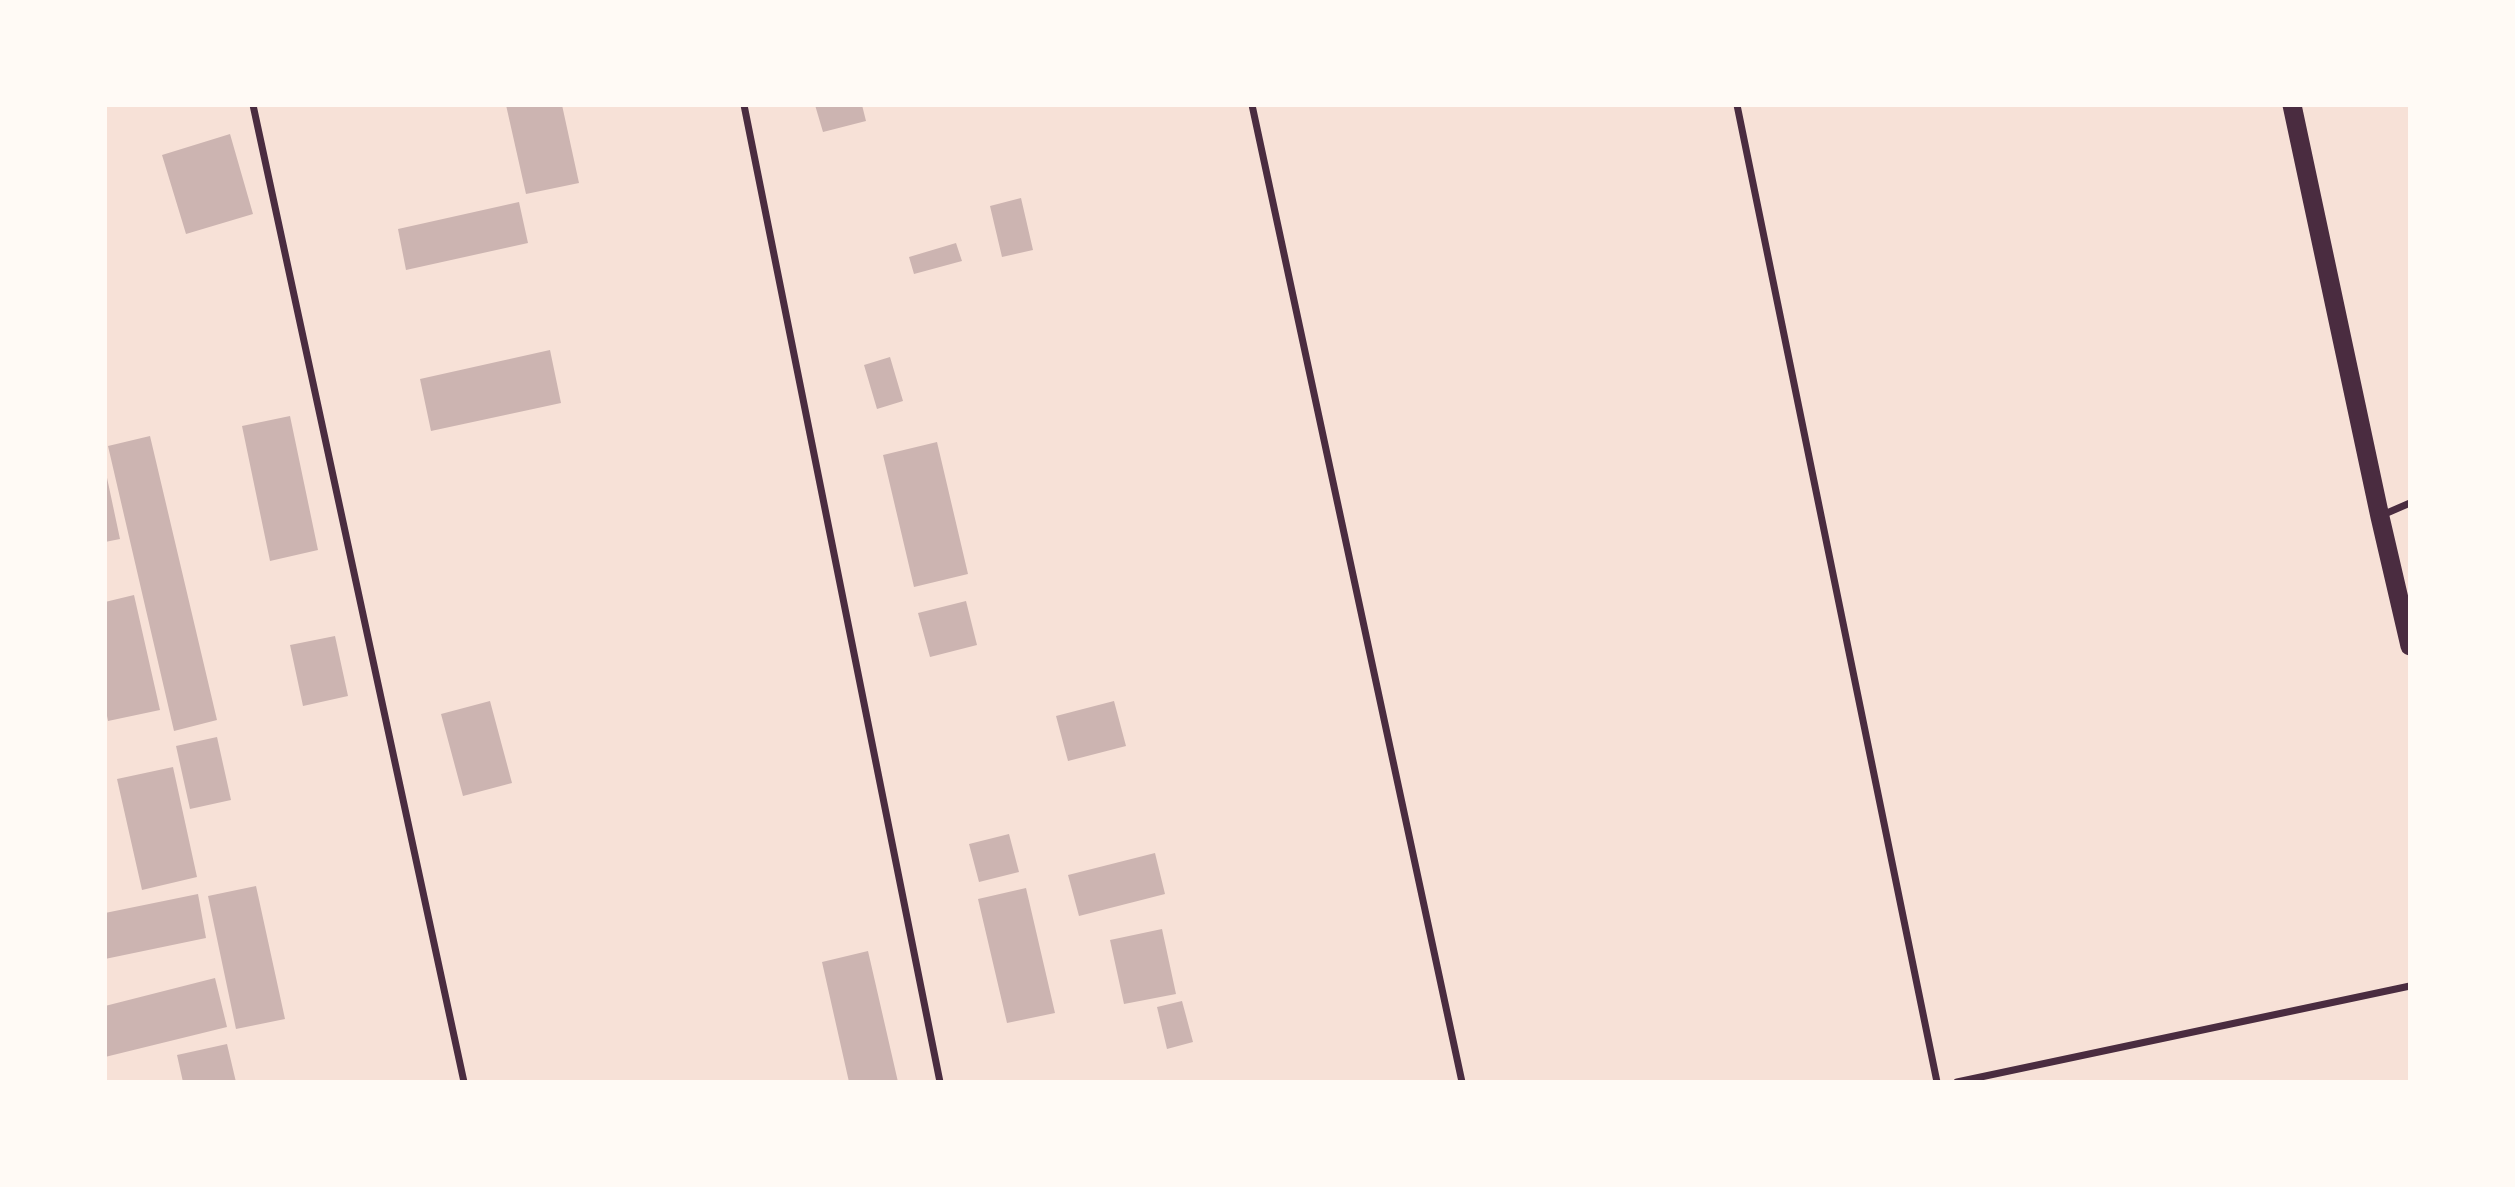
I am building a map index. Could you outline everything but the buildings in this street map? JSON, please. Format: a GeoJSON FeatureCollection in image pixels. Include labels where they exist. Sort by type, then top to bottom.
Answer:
{"type":"FeatureCollection","features":[{"type":"Feature","properties":{"kind":"highway"},"geometry":{"type":"LineString","coordinates":[[2292,105],[2410,646]]}},
{"type":"Feature","properties":{"kind":"street"},"geometry":{"type":"LineString","coordinates":[[253,105],[464,1082]]}},
{"type":"Feature","properties":{"kind":"street"},"geometry":{"type":"LineString","coordinates":[[744,105],[940,1082]]}},
{"type":"Feature","properties":{"kind":"street"},"geometry":{"type":"LineString","coordinates":[[1252,105],[1462,1082]]}},
{"type":"Feature","properties":{"kind":"street"},"geometry":{"type":"LineString","coordinates":[[1737,105],[1937,1082]]}},
{"type":"Feature","properties":{"kind":"street"},"geometry":{"type":"LineString","coordinates":[[2380,517],[2410,503]]}},
{"type":"Feature","properties":{"kind":"street"},"geometry":{"type":"LineString","coordinates":[[1957,1082],[2410,986]]}}]}
